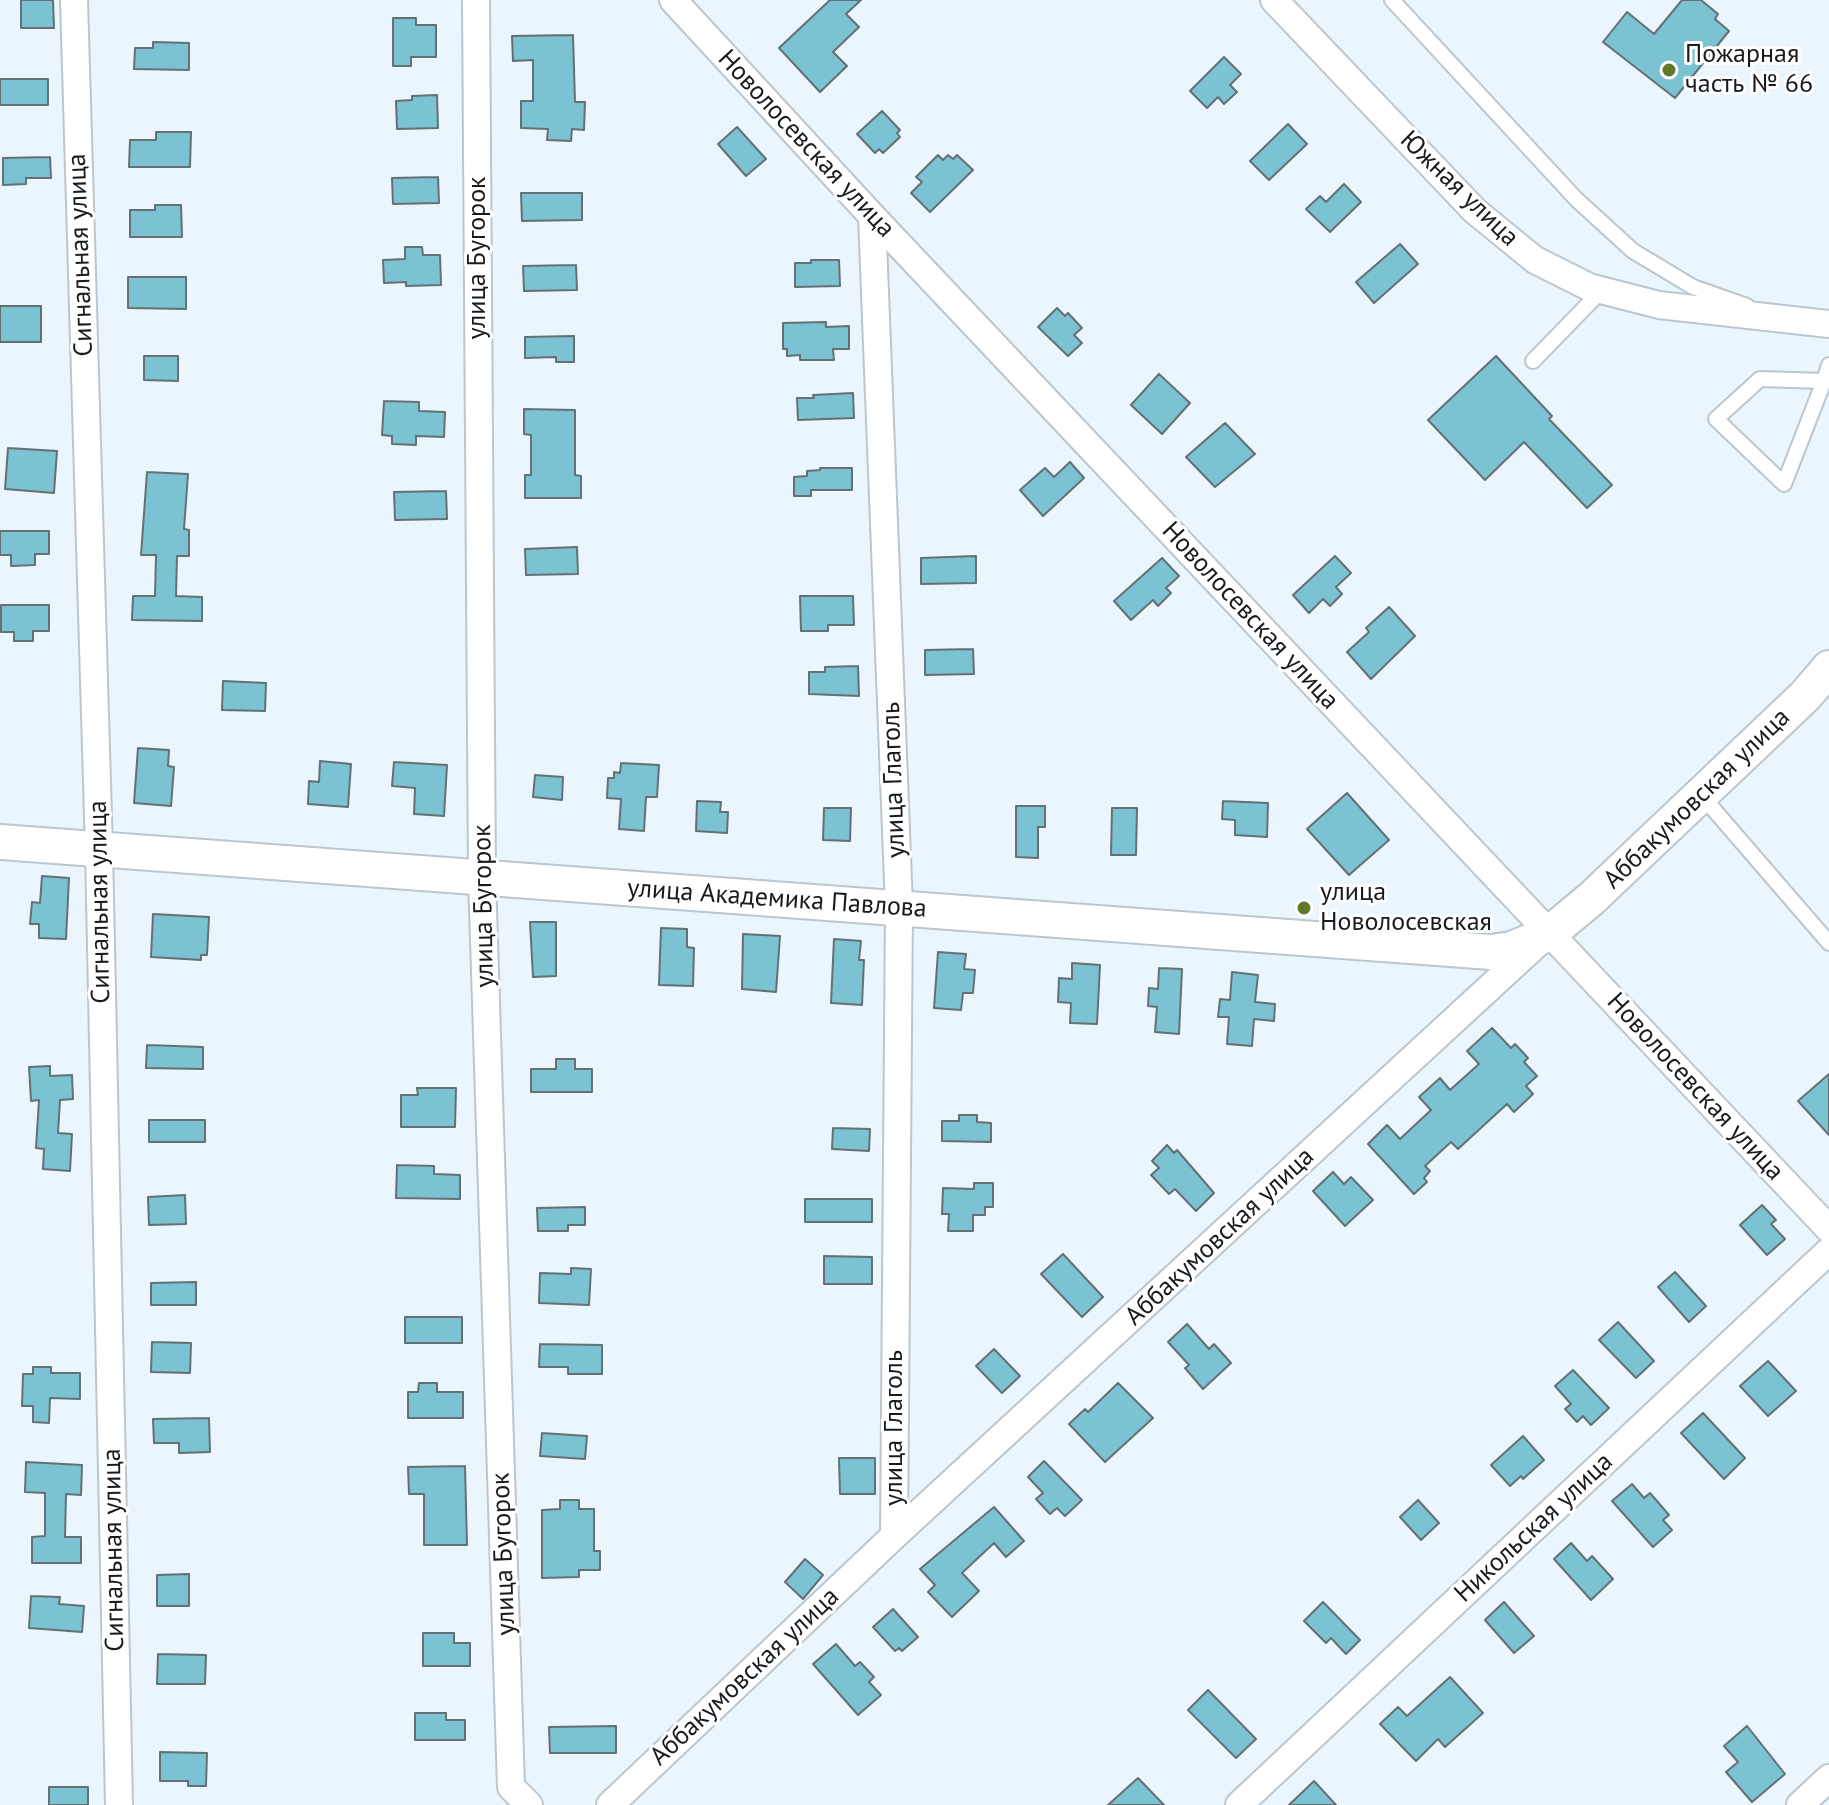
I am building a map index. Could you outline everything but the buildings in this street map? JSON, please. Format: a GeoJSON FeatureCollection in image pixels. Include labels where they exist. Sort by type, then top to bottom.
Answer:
{"type":"FeatureCollection","features":[{"type":"Feature","properties":{"kind":"street","name":"Сигнальная улица"},"geometry":{"type":"LineString","coordinates":[[74,0],[99,850],[119,1805]]}},
{"type":"Feature","properties":{"kind":"street","name":"улица Бугорок"},"geometry":{"type":"LineString","coordinates":[[476,0],[482,877],[511,1787],[529,1805]]}},
{"type":"Feature","properties":{"kind":"street","name":"Новолосевская улица"},"geometry":{"type":"LineString","coordinates":[[673,0],[872,216],[1829,1229]]}},
{"type":"Feature","properties":{"kind":"street","name":"Южная улица"},"geometry":{"type":"LineString","coordinates":[[1274,0],[1475,211],[1535,260],[1559,274],[1601,291],[1659,305],[1829,324]]}},
{"type":"Feature","properties":{"kind":"street","name":"улица Глаголь"},"geometry":{"type":"LineString","coordinates":[[872,216],[899,907],[894,1536]]}},
{"type":"Feature","properties":{"kind":"street","name":"Аббакумовская улица"},"geometry":{"type":"LineString","coordinates":[[610,1805],[894,1536],[1702,796],[1805,696],[1829,668]]}},
{"type":"Feature","properties":{"kind":"street","name":"улица Академика Павлова"},"geometry":{"type":"LineString","coordinates":[[0,842],[899,907],[1465,952],[1512,949],[1550,933]]}},
{"type":"Feature","properties":{"kind":"street","name":"Никольская улица"},"geometry":{"type":"LineString","coordinates":[[1239,1805],[1829,1251]]}},
{"type":"Feature","properties":{"kind":"street"},"geometry":{"type":"LineString","coordinates":[[1800,1805],[1829,1778]]}},
{"type":"Feature","properties":{"kind":"lane"},"geometry":{"type":"LineString","coordinates":[[1392,0],[1576,199],[1633,251],[1693,287],[1784,320]]}},
{"type":"Feature","properties":{"kind":"lane"},"geometry":{"type":"LineString","coordinates":[[1533,361],[1601,291]]}},
{"type":"Feature","properties":{"kind":"lane"},"geometry":{"type":"LineString","coordinates":[[1824,381],[1760,379],[1716,419],[1784,484],[1824,381],[1829,365]]}},
{"type":"Feature","properties":{"kind":"lane"},"geometry":{"type":"LineString","coordinates":[[1702,796],[1829,943]]}},
{"type":"Feature","properties":{"kind":"place","name":"Пожарная часть № 66"},"geometry":{"type":"Point","coordinates":[1669,70]}},
{"type":"Feature","properties":{"kind":"place","name":"улица Новолосевская"},"geometry":{"type":"Point","coordinates":[1304,908]}}]}
